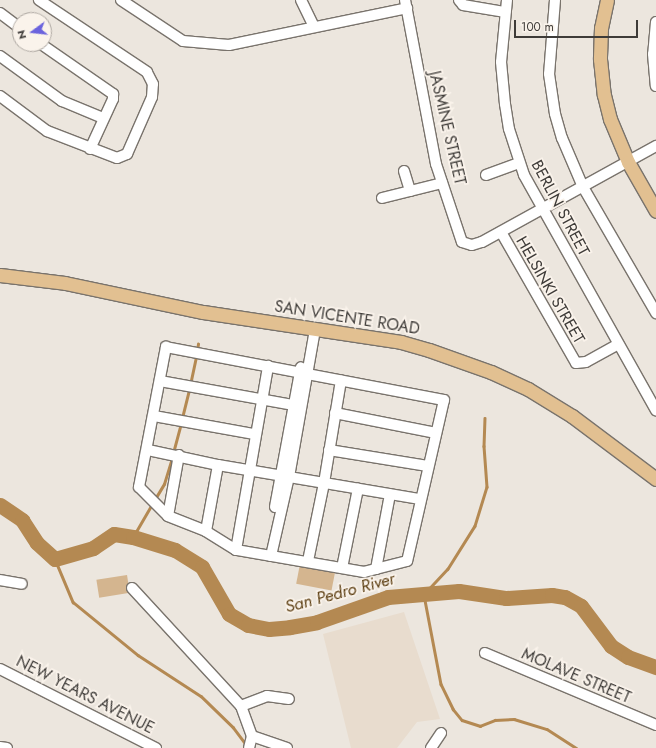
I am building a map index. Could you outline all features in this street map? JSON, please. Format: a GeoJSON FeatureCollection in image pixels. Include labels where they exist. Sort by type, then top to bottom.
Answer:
{"type":"FeatureCollection","features":[{"type":"Feature","properties":{"kind":"main road"},"geometry":{"type":"LineString","coordinates":[[607,0],[601,28],[600,59],[604,95],[610,119],[628,162],[656,211]]}},
{"type":"Feature","properties":{"kind":"main road","name":"SAN VICENTE ROAD"},"geometry":{"type":"LineString","coordinates":[[0,275],[65,283],[203,312],[401,342],[491,372],[528,389],[572,416],[656,479]]}},
{"type":"Feature","properties":{"kind":"street"},"geometry":{"type":"LineString","coordinates":[[0,96],[48,131],[90,149],[117,158],[127,154],[152,97],[153,84],[147,72],[39,0]]}},
{"type":"Feature","properties":{"kind":"street"},"geometry":{"type":"LineString","coordinates":[[121,0],[183,42],[229,45],[314,27],[406,4]]}},
{"type":"Feature","properties":{"kind":"street"},"geometry":{"type":"LineString","coordinates":[[301,0],[314,27]]}},
{"type":"Feature","properties":{"kind":"street"},"geometry":{"type":"LineString","coordinates":[[459,0],[463,5],[505,12]]}},
{"type":"Feature","properties":{"kind":"street","name":"BERLIN STREET"},"geometry":{"type":"LineString","coordinates":[[507,0],[501,62],[505,104],[519,163],[542,210],[656,410]]}},
{"type":"Feature","properties":{"kind":"street"},"geometry":{"type":"LineString","coordinates":[[555,0],[549,74],[555,114],[562,138],[583,188],[656,313]]}},
{"type":"Feature","properties":{"kind":"street","name":"JASMINE STREET"},"geometry":{"type":"LineString","coordinates":[[406,4],[436,164],[462,242],[472,245],[501,232],[583,188],[656,146]]}},
{"type":"Feature","properties":{"kind":"street"},"geometry":{"type":"LineString","coordinates":[[0,13],[12,22]]}},
{"type":"Feature","properties":{"kind":"street"},"geometry":{"type":"LineString","coordinates":[[656,22],[653,54],[656,86]]}},
{"type":"Feature","properties":{"kind":"street"},"geometry":{"type":"LineString","coordinates":[[52,51],[109,89],[113,99],[90,149]]}},
{"type":"Feature","properties":{"kind":"street"},"geometry":{"type":"LineString","coordinates":[[0,56],[62,101],[103,118]]}},
{"type":"Feature","properties":{"kind":"street"},"geometry":{"type":"LineString","coordinates":[[486,175],[519,163]]}},
{"type":"Feature","properties":{"kind":"street"},"geometry":{"type":"LineString","coordinates":[[404,171],[410,191]]}},
{"type":"Feature","properties":{"kind":"street"},"geometry":{"type":"LineString","coordinates":[[382,198],[442,183]]}},
{"type":"Feature","properties":{"kind":"street","name":"HELSINKI STREET"},"geometry":{"type":"LineString","coordinates":[[501,232],[576,363],[586,362],[618,344]]}},
{"type":"Feature","properties":{"kind":"street"},"geometry":{"type":"LineString","coordinates":[[268,555],[285,476],[312,329]]}},
{"type":"Feature","properties":{"kind":"street"},"geometry":{"type":"LineString","coordinates":[[166,347],[304,372],[444,400],[420,499],[407,561],[364,572],[308,561],[236,550],[206,531],[168,516],[139,487],[148,450],[166,347]]}},
{"type":"Feature","properties":{"kind":"street"},"geometry":{"type":"LineString","coordinates":[[236,550],[254,434],[268,366]]}},
{"type":"Feature","properties":{"kind":"street"},"geometry":{"type":"LineString","coordinates":[[285,476],[294,405],[304,372]]}},
{"type":"Feature","properties":{"kind":"street"},"geometry":{"type":"LineString","coordinates":[[308,561],[324,483],[341,380]]}},
{"type":"Feature","properties":{"kind":"street"},"geometry":{"type":"LineString","coordinates":[[160,381],[294,405]]}},
{"type":"Feature","properties":{"kind":"street"},"geometry":{"type":"LineString","coordinates":[[336,413],[436,433]]}},
{"type":"Feature","properties":{"kind":"street"},"geometry":{"type":"LineString","coordinates":[[154,416],[254,434]]}},
{"type":"Feature","properties":{"kind":"street"},"geometry":{"type":"LineString","coordinates":[[148,450],[218,465],[420,499]]}},
{"type":"Feature","properties":{"kind":"street"},"geometry":{"type":"LineString","coordinates":[[329,450],[428,466]]}},
{"type":"Feature","properties":{"kind":"street"},"geometry":{"type":"LineString","coordinates":[[168,516],[180,456]]}},
{"type":"Feature","properties":{"kind":"street"},"geometry":{"type":"LineString","coordinates":[[206,531],[218,465]]}},
{"type":"Feature","properties":{"kind":"street"},"geometry":{"type":"LineString","coordinates":[[342,568],[358,489]]}},
{"type":"Feature","properties":{"kind":"street"},"geometry":{"type":"LineString","coordinates":[[376,569],[390,494]]}},
{"type":"Feature","properties":{"kind":"street"},"geometry":{"type":"LineString","coordinates":[[0,580],[22,584]]}},
{"type":"Feature","properties":{"kind":"street"},"geometry":{"type":"LineString","coordinates":[[132,588],[241,706],[251,741],[287,748]]}},
{"type":"Feature","properties":{"kind":"street","name":"MOLAVE STREET"},"geometry":{"type":"LineString","coordinates":[[485,653],[656,725]]}},
{"type":"Feature","properties":{"kind":"street","name":"NEW YEARS AVENUE"},"geometry":{"type":"LineString","coordinates":[[0,669],[156,748]]}},
{"type":"Feature","properties":{"kind":"street"},"geometry":{"type":"LineString","coordinates":[[241,706],[267,696],[289,698]]}},
{"type":"Feature","properties":{"kind":"street"},"geometry":{"type":"LineString","coordinates":[[431,748],[442,733]]}},
{"type":"Feature","properties":{"kind":"street"},"geometry":{"type":"LineString","coordinates":[[0,747],[7,748]]}},
{"type":"Feature","properties":{"kind":"shaded area"},"geometry":{"type":"Polygon","coordinates":[[[300,564],[335,571],[332,591],[296,584],[300,564]]]}},
{"type":"Feature","properties":{"kind":"shaded area"},"geometry":{"type":"Polygon","coordinates":[[[127,575],[130,593],[99,598],[96,580],[127,575]]]}},
{"type":"Feature","properties":{"kind":"shaded area"},"geometry":{"type":"Polygon","coordinates":[[[404,612],[440,719],[417,722],[397,748],[351,748],[323,634],[404,612]]]}},
{"type":"Feature","properties":{"kind":"waterway"},"geometry":{"type":"LineString","coordinates":[[197,351],[198,344]]}},
{"type":"Feature","properties":{"kind":"waterway"},"geometry":{"type":"LineString","coordinates":[[190,385],[196,356]]}},
{"type":"Feature","properties":{"kind":"waterway"},"geometry":{"type":"LineString","coordinates":[[182,418],[189,389]]}},
{"type":"Feature","properties":{"kind":"waterway"},"geometry":{"type":"LineString","coordinates":[[485,418],[484,446],[487,487],[475,526],[448,569],[424,595],[441,684],[453,709],[462,720],[480,726],[495,720],[514,719],[547,729],[576,748]]}},
{"type":"Feature","properties":{"kind":"waterway"},"geometry":{"type":"LineString","coordinates":[[173,453],[181,423]]}},
{"type":"Feature","properties":{"kind":"waterway"},"geometry":{"type":"LineString","coordinates":[[155,499],[164,484],[172,457]]}},
{"type":"Feature","properties":{"kind":"waterway"},"geometry":{"type":"LineString","coordinates":[[133,537],[153,503]]}},
{"type":"Feature","properties":{"kind":"waterway","name":"San Pedro River"},"geometry":{"type":"LineString","coordinates":[[0,505],[22,520],[37,543],[55,559],[93,548],[114,534],[133,537],[175,550],[202,567],[229,614],[248,625],[269,629],[317,622],[388,597],[459,591],[506,598],[552,595],[565,597],[581,606],[611,646],[628,657],[656,667]]}},
{"type":"Feature","properties":{"kind":"waterway"},"geometry":{"type":"LineString","coordinates":[[55,559],[73,602],[138,655],[201,696],[233,727],[246,744]]}}]}
